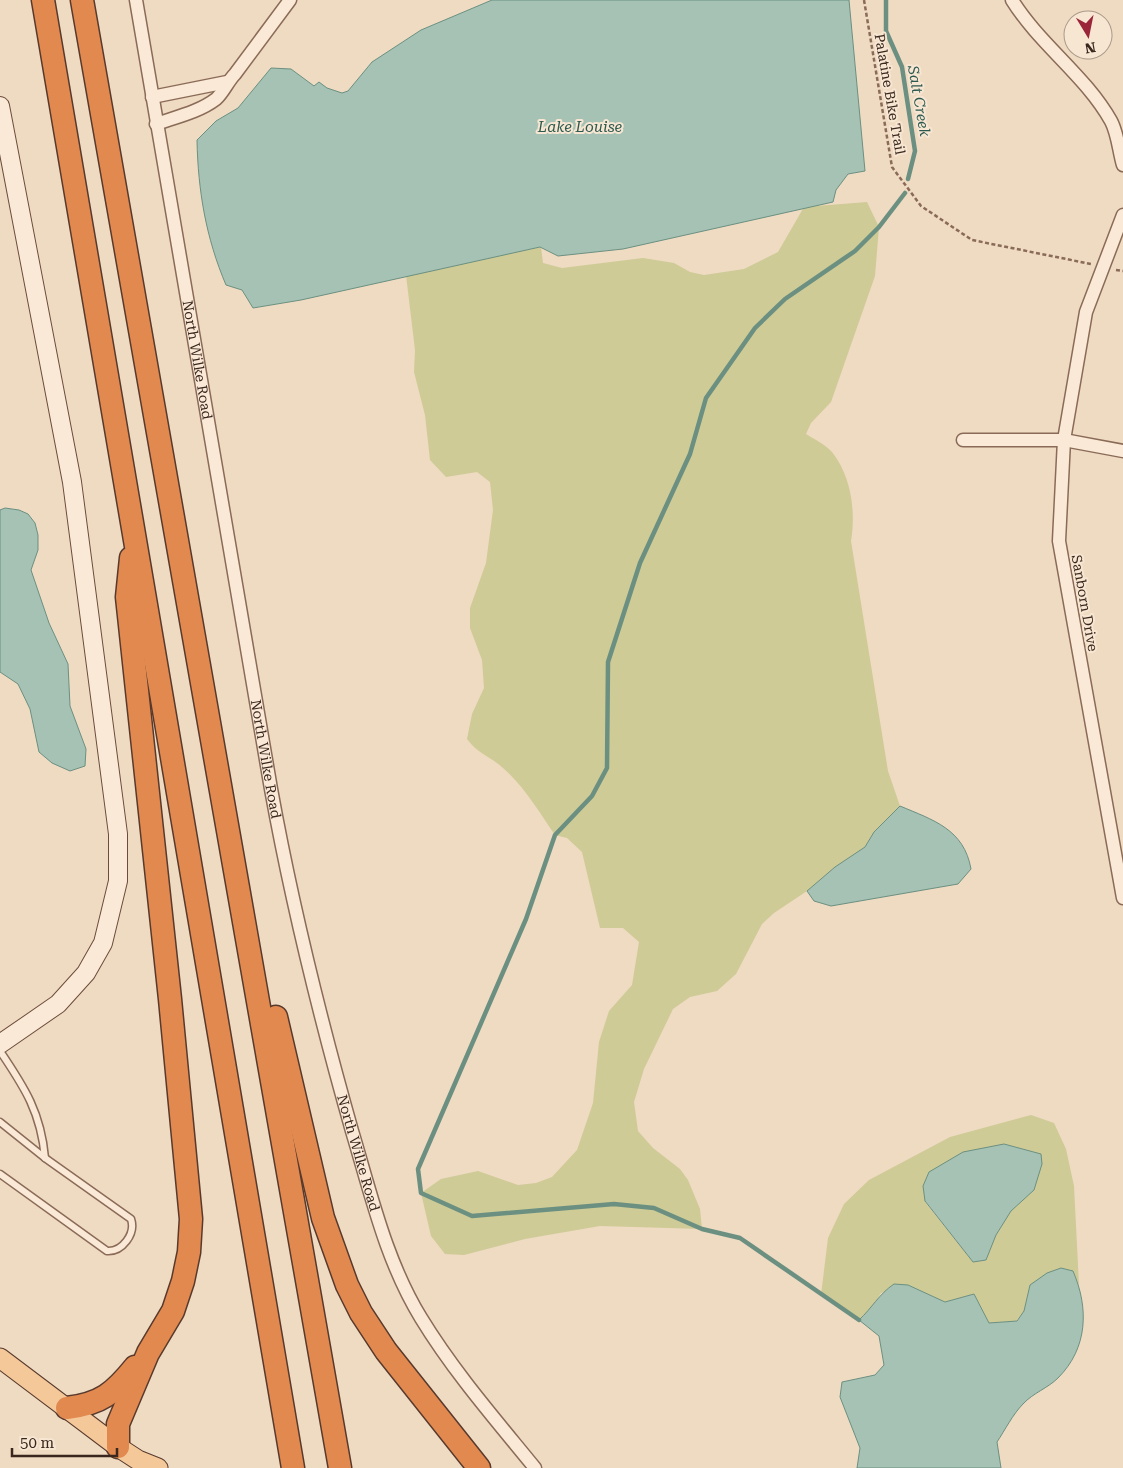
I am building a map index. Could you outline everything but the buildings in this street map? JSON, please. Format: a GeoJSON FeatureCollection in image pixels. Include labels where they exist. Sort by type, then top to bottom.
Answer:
{"type":"FeatureCollection","features":[{"type":"Feature","properties":{"kind":"highway"},"geometry":{"type":"LineString","coordinates":[[44,0],[293,1468]]}},
{"type":"Feature","properties":{"kind":"highway"},"geometry":{"type":"LineString","coordinates":[[82,0],[340,1468]]}},
{"type":"Feature","properties":{"kind":"highway"},"geometry":{"type":"LineString","coordinates":[[118,1448],[118,1424],[148,1354],[173,1311],[183,1281],[189,1252],[191,1219],[170,999],[127,596],[133,530]]}},
{"type":"Feature","properties":{"kind":"highway"},"geometry":{"type":"LineString","coordinates":[[218,772],[322,1218],[334,1253],[361,1313],[386,1351],[479,1468]]}},
{"type":"Feature","properties":{"kind":"highway"},"geometry":{"type":"LineString","coordinates":[[66,1408],[85,1406],[101,1400],[120,1386],[148,1354]]}},
{"type":"Feature","properties":{"kind":"main road"},"geometry":{"type":"LineString","coordinates":[[0,1358],[118,1448],[137,1465],[158,1468]]}},
{"type":"Feature","properties":{"kind":"street","name":"North Wilke Road"},"geometry":{"type":"LineString","coordinates":[[136,0],[282,851],[322,1024],[378,1222],[402,1282],[420,1317],[467,1385],[535,1468]]}},
{"type":"Feature","properties":{"kind":"street"},"geometry":{"type":"LineString","coordinates":[[156,124],[193,112],[217,98],[226,82],[251,54],[290,0]]}},
{"type":"Feature","properties":{"kind":"street"},"geometry":{"type":"LineString","coordinates":[[1012,0],[1026,22],[1090,91],[1112,123],[1123,166]]}},
{"type":"Feature","properties":{"kind":"street"},"geometry":{"type":"LineString","coordinates":[[152,97],[226,82]]}},
{"type":"Feature","properties":{"kind":"street"},"geometry":{"type":"LineString","coordinates":[[0,106],[2,130],[72,482],[118,834],[118,881],[103,943],[86,973],[58,1004],[0,1044]]}},
{"type":"Feature","properties":{"kind":"street","name":"Sanborn Drive"},"geometry":{"type":"LineString","coordinates":[[1123,215],[1086,312],[1064,440],[1059,541],[1123,898]]}},
{"type":"Feature","properties":{"kind":"street"},"geometry":{"type":"LineString","coordinates":[[963,440],[1064,440],[1123,451]]}},
{"type":"Feature","properties":{"kind":"lane"},"geometry":{"type":"LineString","coordinates":[[0,1051],[19,1079],[36,1110],[43,1139],[45,1158]]}},
{"type":"Feature","properties":{"kind":"lane"},"geometry":{"type":"LineString","coordinates":[[0,1122],[45,1158],[131,1219],[132,1232],[120,1248],[115,1251],[107,1251],[0,1174]]}},
{"type":"Feature","properties":{"kind":"path","name":"Palatine Bike Trail"},"geometry":{"type":"LineString","coordinates":[[864,0],[892,167],[920,206],[972,240],[1123,271]]}},
{"type":"Feature","properties":{"kind":"shaded area"},"geometry":{"type":"Polygon","coordinates":[[[867,202],[879,227],[875,276],[831,402],[811,423],[806,434],[832,452],[848,483],[853,518],[851,541],[888,771],[900,806],[874,832],[865,847],[835,867],[807,891],[774,913],[762,924],[736,974],[717,991],[690,997],[673,1009],[644,1069],[634,1102],[638,1131],[653,1148],[680,1169],[688,1180],[700,1209],[702,1229],[600,1226],[525,1239],[464,1255],[445,1254],[431,1236],[421,1193],[441,1179],[478,1171],[518,1185],[536,1183],[552,1177],[577,1150],[593,1103],[599,1042],[609,1011],[632,985],[639,942],[623,928],[600,928],[582,852],[567,838],[555,835],[511,775],[476,749],[467,739],[472,714],[484,688],[482,660],[470,628],[470,608],[486,563],[493,510],[490,482],[477,472],[446,477],[430,460],[425,415],[414,372],[415,350],[406,275],[541,247],[543,263],[562,268],[643,258],[674,263],[690,272],[704,275],[744,269],[778,252],[804,207],[867,202]]]}},
{"type":"Feature","properties":{"kind":"shaded area"},"geometry":{"type":"Polygon","coordinates":[[[1031,1115],[1054,1123],[1066,1149],[1074,1186],[1079,1285],[1073,1271],[1030,1285],[1024,1311],[1016,1321],[989,1323],[974,1294],[945,1302],[908,1285],[881,1293],[873,1307],[859,1320],[821,1295],[828,1238],[844,1204],[869,1180],[950,1137],[1031,1115]],[[1004,1144],[925,1202],[973,1262],[986,1260],[996,1235],[1011,1211],[1034,1190],[1041,1154],[1004,1144]]]}},
{"type":"Feature","properties":{"kind":"water","name":"Lake Louise"},"geometry":{"type":"Polygon","coordinates":[[[492,0],[849,0],[865,171],[848,174],[836,190],[833,202],[623,249],[558,256],[540,247],[301,300],[253,308],[242,290],[226,285],[213,250],[201,196],[197,140],[216,121],[238,108],[271,68],[291,69],[314,86],[319,82],[327,88],[342,93],[348,91],[372,62],[421,30],[492,0]]]}},
{"type":"Feature","properties":{"kind":"water"},"geometry":{"type":"Polygon","coordinates":[[[5,508],[19,510],[28,514],[35,523],[38,535],[38,550],[31,570],[49,623],[68,664],[70,706],[86,749],[85,766],[70,771],[52,763],[39,752],[30,709],[18,684],[0,672],[0,510],[5,508]]]}},
{"type":"Feature","properties":{"kind":"water"},"geometry":{"type":"Polygon","coordinates":[[[900,806],[924,816],[945,828],[962,844],[971,869],[958,884],[831,906],[814,901],[807,891],[835,867],[865,847],[874,832],[900,806]]]}},
{"type":"Feature","properties":{"kind":"water"},"geometry":{"type":"Polygon","coordinates":[[[1004,1144],[1041,1154],[1042,1164],[1034,1190],[1011,1211],[996,1235],[986,1260],[973,1262],[925,1201],[923,1186],[929,1172],[963,1152],[1004,1144]]]}},
{"type":"Feature","properties":{"kind":"water"},"geometry":{"type":"Polygon","coordinates":[[[1061,1268],[1073,1271],[1082,1299],[1083,1327],[1080,1341],[1068,1366],[1058,1378],[1027,1400],[1009,1422],[997,1442],[1001,1468],[857,1468],[860,1448],[840,1397],[842,1382],[875,1375],[884,1365],[879,1336],[859,1320],[884,1292],[894,1284],[908,1285],[945,1302],[974,1294],[989,1323],[1017,1321],[1024,1311],[1030,1285],[1047,1273],[1061,1268]]]}},
{"type":"Feature","properties":{"kind":"waterway","name":"Salt Creek"},"geometry":{"type":"LineString","coordinates":[[886,0],[886,31],[902,67],[915,151],[908,179]]}},
{"type":"Feature","properties":{"kind":"waterway"},"geometry":{"type":"LineString","coordinates":[[859,1320],[740,1238],[702,1229],[654,1208],[614,1204],[472,1216],[421,1193],[418,1169],[526,919],[555,835],[592,796],[607,768],[608,662],[640,563],[690,454],[706,398],[755,328],[785,299],[855,251],[879,227],[905,193]]}}]}
